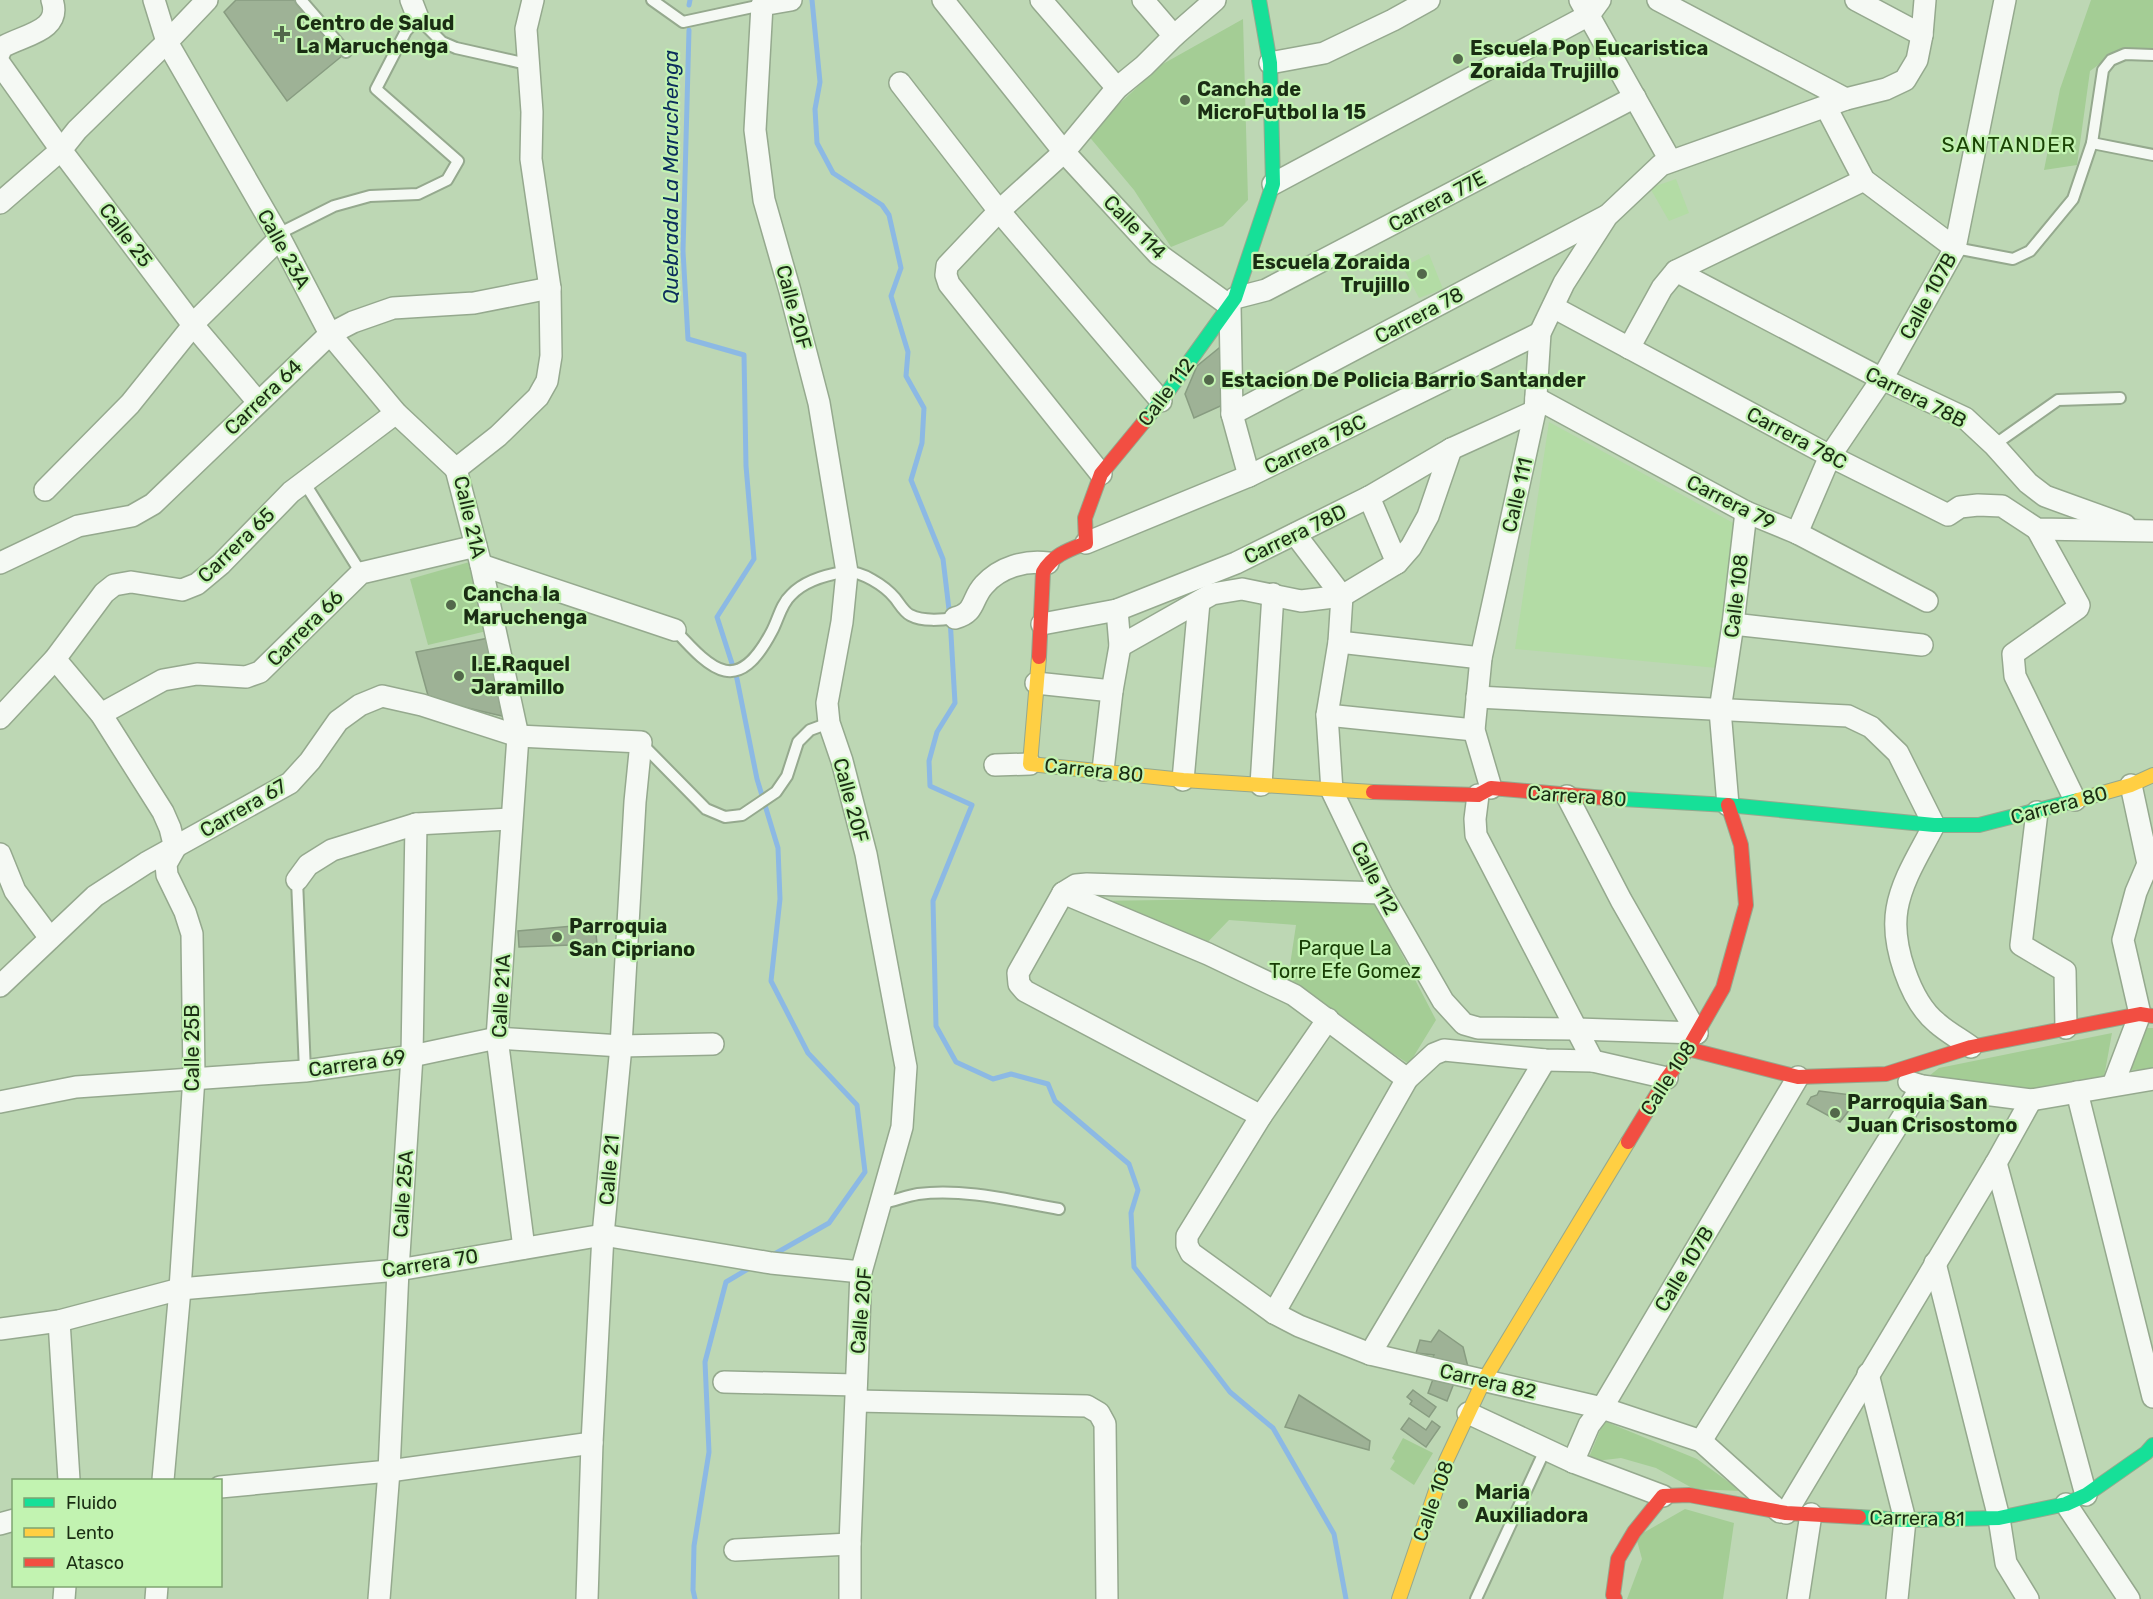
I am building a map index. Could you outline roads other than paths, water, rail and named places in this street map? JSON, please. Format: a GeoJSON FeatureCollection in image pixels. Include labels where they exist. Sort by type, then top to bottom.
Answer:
{"type":"FeatureCollection","features":[{"type":"Feature","properties":{"kind":"street","name":"Calle 23A"},"geometry":{"type":"LineString","coordinates":[[153,0],[167,42],[280,238],[330,334],[396,413],[456,469]]}},
{"type":"Feature","properties":{"kind":"street"},"geometry":{"type":"LineString","coordinates":[[0,203],[61,150],[77,130],[207,0]]}},
{"type":"Feature","properties":{"kind":"street","name":"Calle 21A"},"geometry":{"type":"LineString","coordinates":[[524,1248],[497,1038],[518,736],[478,555],[456,469],[506,428],[538,397],[547,381],[551,356],[550,288],[531,159],[532,112],[527,64],[526,29],[532,0]]}},
{"type":"Feature","properties":{"kind":"street"},"geometry":{"type":"LineString","coordinates":[[762,5],[791,0]]}},
{"type":"Feature","properties":{"kind":"street","name":"Calle 114"},"geometry":{"type":"LineString","coordinates":[[943,0],[1064,152],[1158,255],[1233,302]]}},
{"type":"Feature","properties":{"kind":"street"},"geometry":{"type":"LineString","coordinates":[[1041,0],[1117,88]]}},
{"type":"Feature","properties":{"kind":"street"},"geometry":{"type":"LineString","coordinates":[[1143,0],[1174,36]]}},
{"type":"Feature","properties":{"kind":"street"},"geometry":{"type":"LineString","coordinates":[[1101,474],[949,284],[946,275],[947,266],[999,211],[1064,152],[1117,88],[1215,0]]}},
{"type":"Feature","properties":{"kind":"street","name":"Calle 112"},"geometry":{"type":"LineString","coordinates":[[1086,543],[1085,518],[1101,474],[1161,401],[1233,302],[1273,184],[1270,63],[1259,0]]}},
{"type":"Feature","properties":{"kind":"street"},"geometry":{"type":"LineString","coordinates":[[1270,63],[1324,53],[1429,0]]}},
{"type":"Feature","properties":{"kind":"street"},"geometry":{"type":"LineString","coordinates":[[1658,0],[1846,99]]}},
{"type":"Feature","properties":{"kind":"street"},"geometry":{"type":"LineString","coordinates":[[1856,0],[1922,35]]}},
{"type":"Feature","properties":{"kind":"street"},"geometry":{"type":"LineString","coordinates":[[1607,216],[1661,165],[1670,160],[1846,99],[1886,89],[1905,80],[1917,60],[1925,0]]}},
{"type":"Feature","properties":{"kind":"street","name":"Calle 107B"},"geometry":{"type":"LineString","coordinates":[[1797,533],[1830,456],[1882,379],[1955,248],[2005,0]]}},
{"type":"Feature","properties":{"kind":"street","name":"Calle 20F"},"geometry":{"type":"LineString","coordinates":[[762,5],[755,130],[764,200],[819,403],[847,572],[842,622],[827,704],[829,723],[842,761],[866,854],[906,1067],[902,1127],[861,1272],[850,1544],[850,1599]]}},
{"type":"Feature","properties":{"kind":"street"},"geometry":{"type":"LineString","coordinates":[[1273,184],[1590,5],[1635,97],[1670,160]]}},
{"type":"Feature","properties":{"kind":"street"},"geometry":{"type":"LineString","coordinates":[[0,52],[1,48],[10,42],[44,28],[52,10]]}},
{"type":"Feature","properties":{"kind":"street","name":"Calle 25"},"geometry":{"type":"LineString","coordinates":[[0,64],[61,150],[193,325],[258,402]]}},
{"type":"Feature","properties":{"kind":"street"},"geometry":{"type":"LineString","coordinates":[[900,83],[999,211],[1161,401]]}},
{"type":"Feature","properties":{"kind":"street","name":"Carrera 77E"},"geometry":{"type":"LineString","coordinates":[[1233,302],[1266,290],[1635,97]]}},
{"type":"Feature","properties":{"kind":"street"},"geometry":{"type":"LineString","coordinates":[[1826,107],[1864,180],[1955,248]]}},
{"type":"Feature","properties":{"kind":"street"},"geometry":{"type":"LineString","coordinates":[[1629,348],[1662,288],[1676,271],[1864,180]]}},
{"type":"Feature","properties":{"kind":"street","name":"Calle 111"},"geometry":{"type":"LineString","coordinates":[[1593,1061],[1476,836],[1475,819],[1485,792],[1474,730],[1481,658],[1536,405],[1540,333],[1564,283],[1607,216]]}},
{"type":"Feature","properties":{"kind":"street","name":"Carrera 78"},"geometry":{"type":"LineString","coordinates":[[1232,414],[1607,216]]}},
{"type":"Feature","properties":{"kind":"street"},"geometry":{"type":"LineString","coordinates":[[45,490],[130,404],[193,325],[280,238]]}},
{"type":"Feature","properties":{"kind":"street","name":"Carrera 78B"},"geometry":{"type":"LineString","coordinates":[[1676,271],[1882,379],[1965,418],[1994,445],[2028,483],[2045,496],[2149,532]]}},
{"type":"Feature","properties":{"kind":"street","name":"Carrera 64"},"geometry":{"type":"LineString","coordinates":[[0,563],[78,526],[132,516],[153,504],[330,334],[353,322],[393,308],[474,303],[550,288]]}},
{"type":"Feature","properties":{"kind":"street"},"geometry":{"type":"LineString","coordinates":[[1233,302],[1232,414],[1249,476]]}},
{"type":"Feature","properties":{"kind":"street","name":"Carrera 78C"},"geometry":{"type":"LineString","coordinates":[[1553,307],[1830,456],[1948,515],[1960,507],[2002,506],[2037,529]]}},
{"type":"Feature","properties":{"kind":"street","name":"Carrera 78C"},"geometry":{"type":"LineString","coordinates":[[1086,543],[1249,476],[1540,333]]}},
{"type":"Feature","properties":{"kind":"street","name":"Carrera 78D"},"geometry":{"type":"LineString","coordinates":[[1042,624],[1117,610],[1236,563],[1369,497],[1451,449],[1536,405]]}},
{"type":"Feature","properties":{"kind":"street","name":"Carrera 79"},"geometry":{"type":"LineString","coordinates":[[1536,405],[1746,512],[1797,533],[1928,601]]}},
{"type":"Feature","properties":{"kind":"street","name":"Carrera 65"},"geometry":{"type":"LineString","coordinates":[[0,718],[55,659],[104,593],[114,585],[131,582],[182,590],[197,584],[221,564],[291,492],[396,413]]}},
{"type":"Feature","properties":{"kind":"street"},"geometry":{"type":"LineString","coordinates":[[1120,646],[1212,594],[1242,589],[1301,600],[1342,596],[1397,563],[1411,547],[1428,516],[1451,449]]}},
{"type":"Feature","properties":{"kind":"street"},"geometry":{"type":"LineString","coordinates":[[1369,497],[1397,563]]}},
{"type":"Feature","properties":{"kind":"street","name":"Calle 108"},"geometry":{"type":"LineString","coordinates":[[1399,1599],[1446,1461],[1484,1380],[1724,988],[1746,905],[1741,845],[1728,805],[1720,710],[1746,512]]}},
{"type":"Feature","properties":{"kind":"street"},"geometry":{"type":"LineString","coordinates":[[2037,529],[2149,532]]}},
{"type":"Feature","properties":{"kind":"street"},"geometry":{"type":"LineString","coordinates":[[2037,529],[2078,601],[2078,608],[2013,654],[2012,665],[2015,676],[2075,800]]}},
{"type":"Feature","properties":{"kind":"street"},"geometry":{"type":"LineString","coordinates":[[1295,534],[1342,596]]}},
{"type":"Feature","properties":{"kind":"street"},"geometry":{"type":"LineString","coordinates":[[1030,764],[1042,624],[1043,572],[1048,563],[1059,554],[1086,543]]}},
{"type":"Feature","properties":{"kind":"street"},"geometry":{"type":"LineString","coordinates":[[478,555],[675,630]]}},
{"type":"Feature","properties":{"kind":"street","name":"Carrera 66"},"geometry":{"type":"LineString","coordinates":[[101,714],[163,680],[197,674],[246,677],[260,672],[360,573],[478,555]]}},
{"type":"Feature","properties":{"kind":"street"},"geometry":{"type":"LineString","coordinates":[[955,618],[969,613],[983,585],[1008,567],[1048,563]]}},
{"type":"Feature","properties":{"kind":"street"},"geometry":{"type":"LineString","coordinates":[[1261,785],[1273,594]]}},
{"type":"Feature","properties":{"kind":"street","name":"Calle 112"},"geometry":{"type":"LineString","coordinates":[[1342,596],[1339,642],[1327,715],[1332,791],[1381,893],[1443,1001],[1464,1024],[1478,1028],[1577,1029],[1693,1041]]}},
{"type":"Feature","properties":{"kind":"street"},"geometry":{"type":"LineString","coordinates":[[1183,780],[1199,602]]}},
{"type":"Feature","properties":{"kind":"street"},"geometry":{"type":"LineString","coordinates":[[1103,770],[1112,691],[1120,646],[1117,610]]}},
{"type":"Feature","properties":{"kind":"street"},"geometry":{"type":"LineString","coordinates":[[1733,624],[1922,645]]}},
{"type":"Feature","properties":{"kind":"street"},"geometry":{"type":"LineString","coordinates":[[1339,642],[1481,658]]}},
{"type":"Feature","properties":{"kind":"street"},"geometry":{"type":"LineString","coordinates":[[55,659],[101,714],[163,812],[175,848]]}},
{"type":"Feature","properties":{"kind":"street"},"geometry":{"type":"LineString","coordinates":[[1036,683],[1112,691]]}},
{"type":"Feature","properties":{"kind":"street","name":"Carrera 67"},"geometry":{"type":"LineString","coordinates":[[0,987],[95,896],[146,862],[290,783],[310,761],[338,721],[360,705],[382,696],[422,705],[518,736],[641,742]]}},
{"type":"Feature","properties":{"kind":"street"},"geometry":{"type":"LineString","coordinates":[[1477,697],[1848,716],[1871,727],[1898,753],[1934,825],[1910,872],[1897,910],[1898,947],[1908,985],[1935,1022],[1971,1047]]}},
{"type":"Feature","properties":{"kind":"street"},"geometry":{"type":"LineString","coordinates":[[1327,715],[1474,730]]}},
{"type":"Feature","properties":{"kind":"street","name":"Calle 21"},"geometry":{"type":"LineString","coordinates":[[586,1599],[603,1235],[621,1046],[634,802],[641,742]]}},
{"type":"Feature","properties":{"kind":"street","name":"Carrera 80"},"geometry":{"type":"LineString","coordinates":[[995,765],[1030,764],[1183,780],[1332,791],[1485,792],[1728,805],[1934,825],[1979,825],[2037,812],[2131,785],[2153,775]]}},
{"type":"Feature","properties":{"kind":"street"},"geometry":{"type":"LineString","coordinates":[[2113,1085],[2146,1015],[2123,940],[2136,892],[2148,864],[2131,785]]}},
{"type":"Feature","properties":{"kind":"street"},"geometry":{"type":"LineString","coordinates":[[1567,796],[1693,1041],[1798,1077],[1886,1074],[1971,1047],[2146,1015]]}},
{"type":"Feature","properties":{"kind":"street"},"geometry":{"type":"LineString","coordinates":[[2037,812],[2021,945],[2065,971],[2066,1028]]}},
{"type":"Feature","properties":{"kind":"street"},"geometry":{"type":"LineString","coordinates":[[297,880],[308,865],[332,850],[416,824],[511,819]]}},
{"type":"Feature","properties":{"kind":"street","name":"Calle 25A"},"geometry":{"type":"LineString","coordinates":[[379,1599],[389,1471],[411,1056],[416,824]]}},
{"type":"Feature","properties":{"kind":"street","name":"Calle 25B"},"geometry":{"type":"LineString","coordinates":[[163,1479],[180,1289],[194,1077],[192,934],[185,912],[167,875],[166,864],[175,848]]}},
{"type":"Feature","properties":{"kind":"street"},"geometry":{"type":"LineString","coordinates":[[0,854],[15,891],[50,938]]}},
{"type":"Feature","properties":{"kind":"street"},"geometry":{"type":"LineString","coordinates":[[1328,1019],[1261,1116],[1024,991],[1017,979],[1018,973],[1063,893],[1076,885],[1381,893]]}},
{"type":"Feature","properties":{"kind":"street"},"geometry":{"type":"LineString","coordinates":[[1063,893],[1208,954],[1294,995],[1407,1079]]}},
{"type":"Feature","properties":{"kind":"street","name":"Carrera 69"},"geometry":{"type":"LineString","coordinates":[[0,1102],[76,1087],[305,1071],[411,1056],[497,1038],[621,1046],[713,1044]]}},
{"type":"Feature","properties":{"kind":"street"},"geometry":{"type":"LineString","coordinates":[[1274,1313],[1407,1079],[1434,1054],[1444,1050],[1545,1060],[1593,1061],[1667,1078]]}},
{"type":"Feature","properties":{"kind":"street"},"geometry":{"type":"LineString","coordinates":[[1370,1354],[1545,1060]]}},
{"type":"Feature","properties":{"kind":"street"},"geometry":{"type":"LineString","coordinates":[[1886,1074],[1923,1086],[2031,1100],[2153,1078]]}},
{"type":"Feature","properties":{"kind":"street","name":"Calle 107B"},"geometry":{"type":"LineString","coordinates":[[1573,1462],[1589,1425],[1602,1408],[1798,1077]]}},
{"type":"Feature","properties":{"kind":"street"},"geometry":{"type":"LineString","coordinates":[[1701,1441],[1923,1086]]}},
{"type":"Feature","properties":{"kind":"street"},"geometry":{"type":"LineString","coordinates":[[2077,1092],[2153,1397]]}},
{"type":"Feature","properties":{"kind":"street"},"geometry":{"type":"LineString","coordinates":[[1783,1512],[1996,1163],[2031,1100]]}},
{"type":"Feature","properties":{"kind":"street","name":"Carrera 82"},"geometry":{"type":"LineString","coordinates":[[1261,1116],[1187,1236],[1187,1245],[1191,1253],[1274,1313],[1299,1326],[1370,1354],[1602,1408],[1701,1441],[1783,1512]]}},
{"type":"Feature","properties":{"kind":"street"},"geometry":{"type":"LineString","coordinates":[[1996,1163],[2086,1495]]}},
{"type":"Feature","properties":{"kind":"street","name":"Carrera 70"},"geometry":{"type":"LineString","coordinates":[[0,1329],[59,1321],[180,1289],[398,1270],[603,1235],[735,1258],[861,1272]]}},
{"type":"Feature","properties":{"kind":"street"},"geometry":{"type":"LineString","coordinates":[[1935,1263],[1999,1518],[2006,1563],[2028,1599]]}},
{"type":"Feature","properties":{"kind":"street"},"geometry":{"type":"LineString","coordinates":[[59,1321],[69,1479]]}},
{"type":"Feature","properties":{"kind":"street"},"geometry":{"type":"LineString","coordinates":[[1868,1374],[1905,1520],[1897,1599]]}},
{"type":"Feature","properties":{"kind":"street"},"geometry":{"type":"LineString","coordinates":[[724,1382],[857,1393],[1087,1406],[1099,1413],[1106,1424],[1107,1599]]}},
{"type":"Feature","properties":{"kind":"street","name":"Carrera 82"},"geometry":{"type":"LineString","coordinates":[[1468,1413],[1573,1462],[1663,1496]]}},
{"type":"Feature","properties":{"kind":"street"},"geometry":{"type":"LineString","coordinates":[[222,1487],[389,1471],[592,1443]]}},
{"type":"Feature","properties":{"kind":"street","name":"Carrera 81"},"geometry":{"type":"LineString","coordinates":[[1663,1496],[1689,1495],[1783,1512],[1811,1514],[1905,1520],[1999,1518],[2066,1504],[2086,1495],[2151,1454]]}},
{"type":"Feature","properties":{"kind":"street"},"geometry":{"type":"LineString","coordinates":[[1615,1599],[1613,1595],[1618,1559],[1634,1532],[1663,1496]]}},
{"type":"Feature","properties":{"kind":"street"},"geometry":{"type":"LineString","coordinates":[[2066,1504],[2128,1599]]}},
{"type":"Feature","properties":{"kind":"street"},"geometry":{"type":"LineString","coordinates":[[1798,1599],[1811,1514]]}},
{"type":"Feature","properties":{"kind":"street"},"geometry":{"type":"LineString","coordinates":[[735,1550],[850,1544]]}},
{"type":"Feature","properties":{"kind":"lane"},"geometry":{"type":"LineString","coordinates":[[302,0],[346,52]]}},
{"type":"Feature","properties":{"kind":"lane"},"geometry":{"type":"LineString","coordinates":[[657,1],[683,22],[762,5]]}},
{"type":"Feature","properties":{"kind":"lane"},"geometry":{"type":"LineString","coordinates":[[280,238],[286,230],[334,206],[370,196],[418,194],[447,180],[458,160],[376,89],[415,9],[442,42],[456,48],[527,64]]}},
{"type":"Feature","properties":{"kind":"lane"},"geometry":{"type":"LineString","coordinates":[[1955,248],[2013,259],[2030,251],[2073,199],[2092,143],[2103,70],[2111,60],[2125,54],[2153,55]]}},
{"type":"Feature","properties":{"kind":"lane"},"geometry":{"type":"LineString","coordinates":[[2092,143],[2153,155]]}},
{"type":"Feature","properties":{"kind":"lane"},"geometry":{"type":"LineString","coordinates":[[1994,445],[2058,400],[2120,398]]}},
{"type":"Feature","properties":{"kind":"lane"},"geometry":{"type":"LineString","coordinates":[[304,482],[360,573]]}},
{"type":"Feature","properties":{"kind":"lane"},"geometry":{"type":"LineString","coordinates":[[675,630],[700,659],[727,672],[737,671],[749,664],[771,633],[790,595],[811,580],[847,572],[876,581],[909,615],[936,621],[955,618]]}},
{"type":"Feature","properties":{"kind":"lane"},"geometry":{"type":"LineString","coordinates":[[641,742],[706,809],[725,816],[734,816],[742,815],[776,792],[787,777],[798,742],[810,730],[829,723]]}},
{"type":"Feature","properties":{"kind":"lane"},"geometry":{"type":"LineString","coordinates":[[297,880],[305,1071]]}},
{"type":"Feature","properties":{"kind":"lane"},"geometry":{"type":"LineString","coordinates":[[882,1203],[917,1194],[957,1193],[1059,1209]]}},
{"type":"Feature","properties":{"kind":"lane"},"geometry":{"type":"LineString","coordinates":[[1476,1599],[1545,1450]]}},
{"type":"Feature","properties":{"kind":"waterway","name":"Quebrada La Maruchenga"},"geometry":{"type":"LineString","coordinates":[[689,5],[690,0]]}},
{"type":"Feature","properties":{"kind":"waterway"},"geometry":{"type":"LineString","coordinates":[[812,0],[820,82],[815,109],[817,143],[833,173],[882,205],[889,215],[901,268],[891,296],[908,352],[906,376],[924,408],[922,443],[911,480],[943,559],[950,618],[955,703],[937,732],[929,761],[930,786],[972,805],[933,901],[936,1026],[956,1062],[993,1079],[1011,1074],[1048,1084],[1055,1101],[1129,1164],[1138,1190],[1131,1213],[1134,1267],[1230,1392],[1273,1428],[1334,1534],[1346,1599]]}},
{"type":"Feature","properties":{"kind":"waterway","name":"Quebrada La Maruchenga"},"geometry":{"type":"LineString","coordinates":[[689,30],[683,251],[688,339],[744,355],[746,466],[754,559],[717,617],[737,679],[757,779],[778,848],[780,899],[771,981],[808,1053],[857,1105],[865,1172],[829,1223],[771,1256]]}},
{"type":"Feature","properties":{"kind":"waterway","name":"Quebrada La Maruchenga"},"geometry":{"type":"LineString","coordinates":[[695,1599],[693,1590],[694,1546],[709,1452],[705,1362],[726,1282],[753,1266]]}},
{"type":"Feature","properties":{"kind":"place","name":"Centro de Salud La Maruchenga"},"geometry":{"type":"Point","coordinates":[282,34]}},
{"type":"Feature","properties":{"kind":"place","name":"Escuela Pop Eucaristica Zoraida Trujillo"},"geometry":{"type":"Point","coordinates":[1458,59]}},
{"type":"Feature","properties":{"kind":"place","name":"Cancha de MicroFutbol la 15"},"geometry":{"type":"Point","coordinates":[1185,100]}},
{"type":"Feature","properties":{"kind":"place","name":"Escuela Zoraida Trujillo"},"geometry":{"type":"Point","coordinates":[1422,274]}},
{"type":"Feature","properties":{"kind":"place","name":"Estacion De Policia Barrio Santander"},"geometry":{"type":"Point","coordinates":[1209,380]}},
{"type":"Feature","properties":{"kind":"place","name":"Cancha la Maruchenga"},"geometry":{"type":"Point","coordinates":[451,605]}},
{"type":"Feature","properties":{"kind":"place","name":"I.E.Raquel Jaramillo"},"geometry":{"type":"Point","coordinates":[459,676]}},
{"type":"Feature","properties":{"kind":"place","name":"Parroquia San Cipriano"},"geometry":{"type":"Point","coordinates":[557,937]}},
{"type":"Feature","properties":{"kind":"place","name":"Parroquia San Juan Crisostomo"},"geometry":{"type":"Point","coordinates":[1835,1113]}},
{"type":"Feature","properties":{"kind":"place","name":"Maria Auxiliadora"},"geometry":{"type":"Point","coordinates":[1463,1504]}},
{"type":"Feature","properties":{"kind":"district","name":"SANTANDER"},"geometry":{"type":"Point","coordinates":[2009,145]}},
{"type":"Feature","properties":{"kind":"park label","name":"Parque La Torre Efe Gomez"},"geometry":{"type":"Point","coordinates":[1345,960]}}]}
